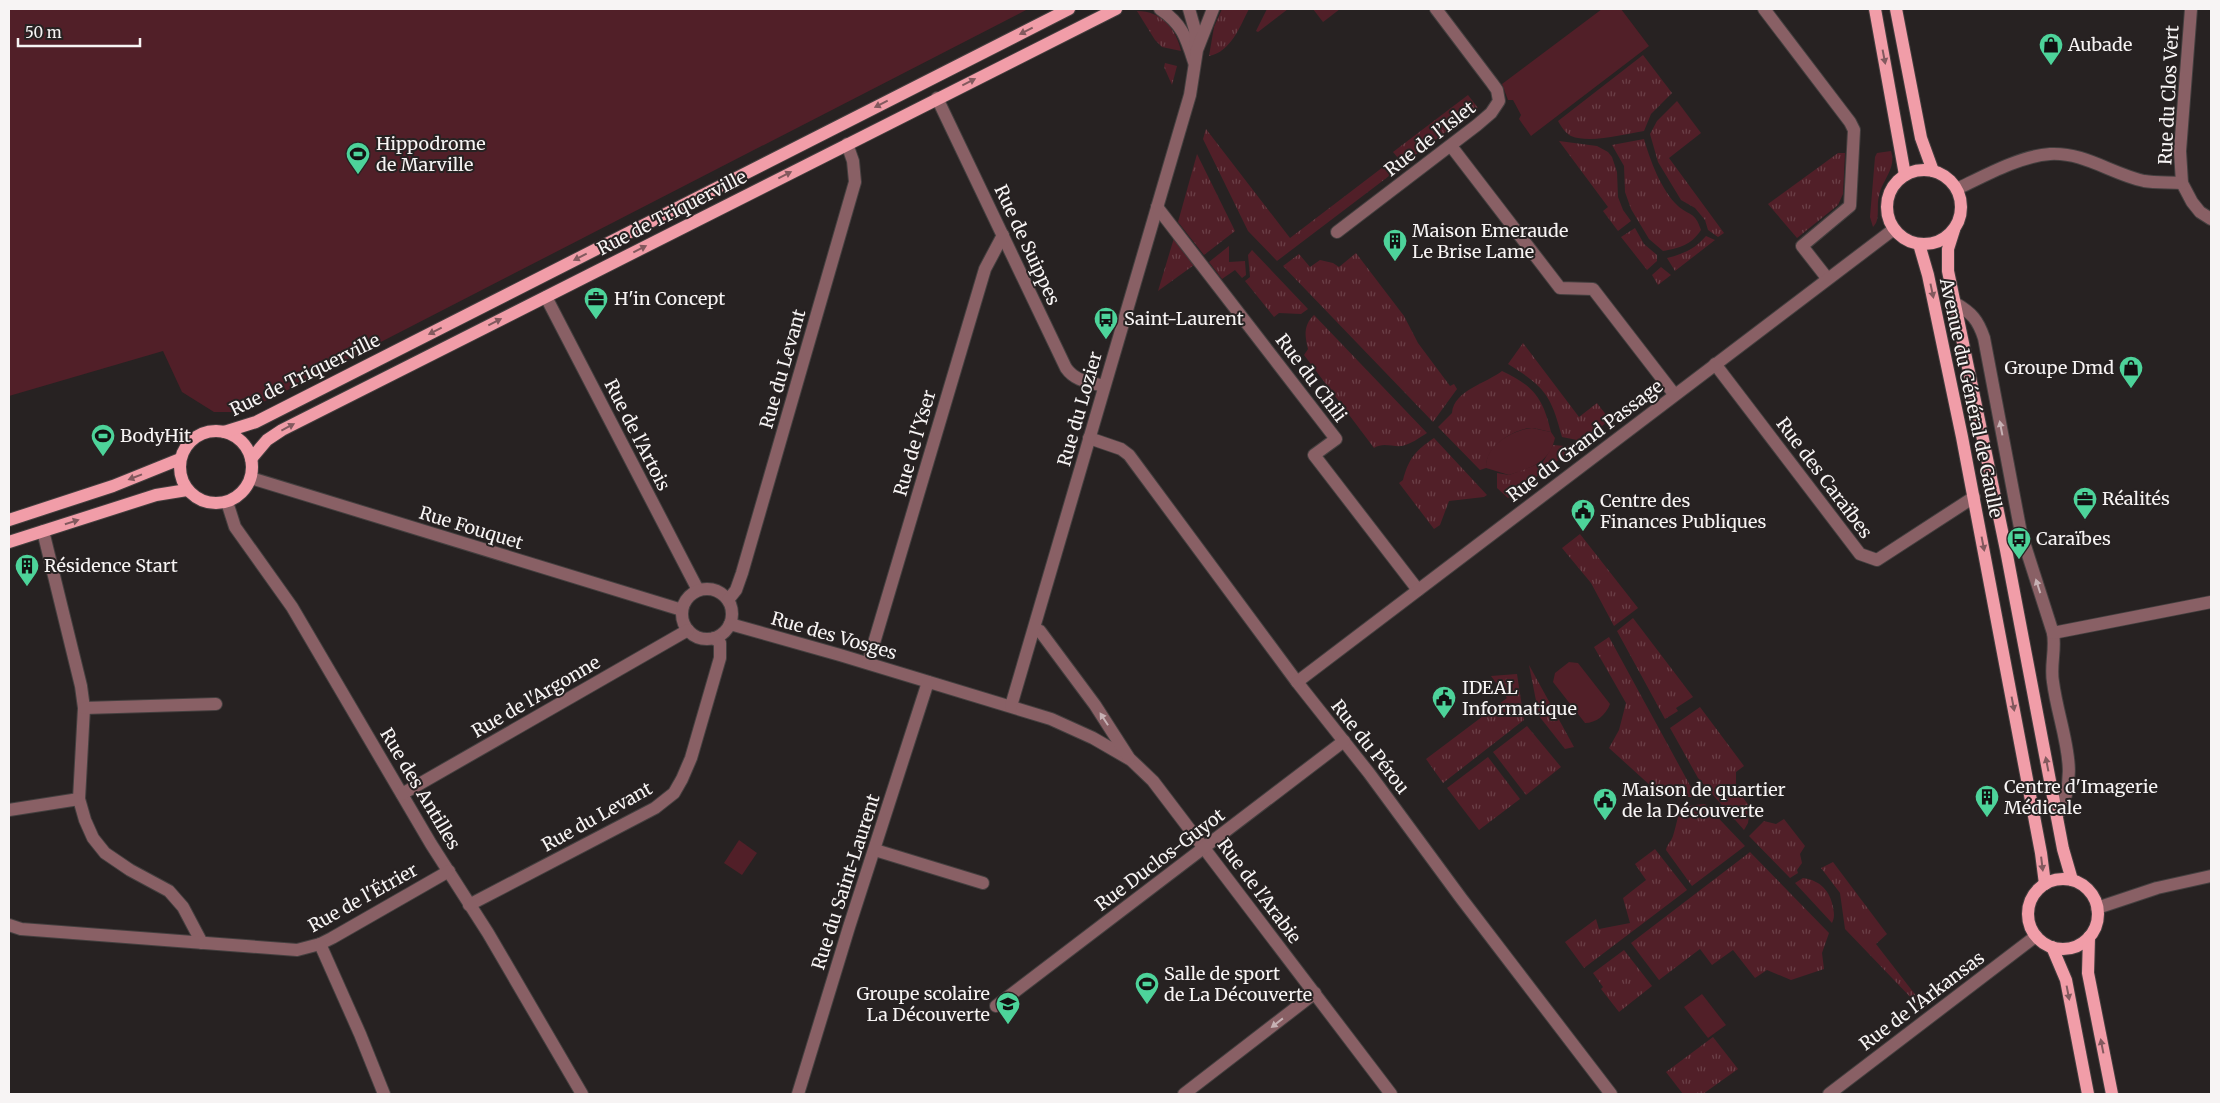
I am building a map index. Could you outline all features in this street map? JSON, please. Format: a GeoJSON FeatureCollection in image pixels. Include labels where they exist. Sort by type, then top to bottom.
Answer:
{"type":"FeatureCollection","features":[{"type":"Feature","properties":{"kind":"main road","name":"Rue de Triquerville"},"geometry":{"type":"LineString","coordinates":[[224,432],[256,422],[1070,9]]}},
{"type":"Feature","properties":{"kind":"main road","name":"Rue de Triquerville"},"geometry":{"type":"LineString","coordinates":[[251,459],[267,440],[282,430],[1116,9]]}},
{"type":"Feature","properties":{"kind":"main road"},"geometry":{"type":"LineString","coordinates":[[1875,9],[1905,175]]}},
{"type":"Feature","properties":{"kind":"main road"},"geometry":{"type":"LineString","coordinates":[[1896,9],[1921,138],[1932,171]]}},
{"type":"Feature","properties":{"kind":"main road"},"geometry":{"type":"LineString","coordinates":[[1918,170],[1932,171],[1951,180],[1957,189],[1962,210],[1954,230],[1940,241],[1932,244],[1918,244],[1901,236],[1894,228],[1888,218],[1887,206],[1890,194],[1896,183],[1905,175],[1918,170]]}},
{"type":"Feature","properties":{"kind":"main road","name":"Avenue du Général de Gaulle"},"geometry":{"type":"LineString","coordinates":[[1954,230],[1948,249],[1948,271],[1956,303],[2057,816],[2072,880]]}},
{"type":"Feature","properties":{"kind":"main road","name":"Avenue du Général de Gaulle"},"geometry":{"type":"LineString","coordinates":[[1918,244],[1930,285],[1974,496],[2041,853],[2045,884]]}},
{"type":"Feature","properties":{"kind":"main road"},"geometry":{"type":"LineString","coordinates":[[224,432],[241,441],[251,459],[251,478],[246,488],[238,496],[227,502],[206,503],[195,498],[181,480],[179,470],[180,459],[184,448],[201,434],[224,432]]}},
{"type":"Feature","properties":{"kind":"main road"},"geometry":{"type":"LineString","coordinates":[[9,520],[113,486],[180,459]]}},
{"type":"Feature","properties":{"kind":"main road"},"geometry":{"type":"LineString","coordinates":[[9,542],[156,495],[187,490]]}},
{"type":"Feature","properties":{"kind":"main road"},"geometry":{"type":"LineString","coordinates":[[2089,937],[2072,948],[2052,947],[2036,936],[2028,918],[2028,908],[2037,891],[2053,880],[2072,880],[2086,888],[2098,908],[2096,924],[2089,937],[2088,973],[2112,1094]]}},
{"type":"Feature","properties":{"kind":"main road"},"geometry":{"type":"LineString","coordinates":[[2052,947],[2066,980],[2088,1094]]}},
{"type":"Feature","properties":{"kind":"street","name":"Rue du Lozier"},"geometry":{"type":"LineString","coordinates":[[1160,9],[1173,18],[1182,29],[1196,57]]}},
{"type":"Feature","properties":{"kind":"street","name":"Rue du Lozier"},"geometry":{"type":"LineString","coordinates":[[1189,9],[1195,30],[1196,57]]}},
{"type":"Feature","properties":{"kind":"street","name":"Rue du Lozier"},"geometry":{"type":"LineString","coordinates":[[1011,706],[1190,95],[1196,57],[1213,9]]}},
{"type":"Feature","properties":{"kind":"street","name":"Rue de l’Islet"},"geometry":{"type":"LineString","coordinates":[[1337,232],[1492,113],[1499,101],[1497,90],[1436,9]]}},
{"type":"Feature","properties":{"kind":"street"},"geometry":{"type":"LineString","coordinates":[[1764,9],[1850,122],[1854,130],[1850,206],[1802,246],[1827,278]]}},
{"type":"Feature","properties":{"kind":"street","name":"Rue du Clos Vert"},"geometry":{"type":"LineString","coordinates":[[2182,183],[2180,151],[2191,9]]}},
{"type":"Feature","properties":{"kind":"street","name":"Rue de Suippes"},"geometry":{"type":"LineString","coordinates":[[937,98],[1066,368],[1078,379],[1104,386]]}},
{"type":"Feature","properties":{"kind":"street","name":"Rue du Levant"},"geometry":{"type":"LineString","coordinates":[[728,600],[736,590],[742,573],[855,182],[853,161],[847,144]]}},
{"type":"Feature","properties":{"kind":"street"},"geometry":{"type":"LineString","coordinates":[[1451,146],[1560,288],[1593,289],[1674,394]]}},
{"type":"Feature","properties":{"kind":"street"},"geometry":{"type":"LineString","coordinates":[[1957,189],[2029,158],[2050,154],[2080,158],[2146,181],[2182,183],[2192,202],[2200,212],[2211,219]]}},
{"type":"Feature","properties":{"kind":"street","name":"Rue du Chili"},"geometry":{"type":"LineString","coordinates":[[1157,207],[1336,439],[1314,455],[1418,590]]}},
{"type":"Feature","properties":{"kind":"street","name":"Rue du Grand Passage"},"geometry":{"type":"LineString","coordinates":[[1297,682],[1894,228]]}},
{"type":"Feature","properties":{"kind":"street","name":"Rue de l'Yser"},"geometry":{"type":"LineString","coordinates":[[868,663],[985,269],[1003,235]]}},
{"type":"Feature","properties":{"kind":"street","name":"Rue de l'Artois"},"geometry":{"type":"LineString","coordinates":[[546,296],[698,590]]}},
{"type":"Feature","properties":{"kind":"street","name":"Avenue du Général de Gaulle"},"geometry":{"type":"LineString","coordinates":[[1956,303],[1978,322],[1984,338],[2021,533],[2056,646],[2052,681],[2069,762],[2066,801],[2057,816]]}},
{"type":"Feature","properties":{"kind":"street","name":"Rue des Caraïbes"},"geometry":{"type":"LineString","coordinates":[[1715,364],[1860,554],[1877,560],[1974,496]]}},
{"type":"Feature","properties":{"kind":"street","name":"Rue du Pérou"},"geometry":{"type":"LineString","coordinates":[[1089,438],[1121,448],[1129,455],[1297,682],[1344,741],[1611,1094]]}},
{"type":"Feature","properties":{"kind":"street","name":"Rue Fouquet"},"geometry":{"type":"LineString","coordinates":[[251,478],[682,610]]}},
{"type":"Feature","properties":{"kind":"street","name":"Rue des Antilles"},"geometry":{"type":"LineString","coordinates":[[227,502],[235,528],[292,607],[582,1094]]}},
{"type":"Feature","properties":{"kind":"street"},"geometry":{"type":"LineString","coordinates":[[43,532],[81,686],[84,708],[79,799],[85,820],[93,838],[105,853],[130,870],[169,891],[183,907],[202,943]]}},
{"type":"Feature","properties":{"kind":"street"},"geometry":{"type":"LineString","coordinates":[[698,590],[715,590],[728,600],[732,612],[727,630],[714,638],[705,639],[695,636],[688,630],[683,621],[682,610],[688,598],[698,590]]}},
{"type":"Feature","properties":{"kind":"street"},"geometry":{"type":"LineString","coordinates":[[2053,633],[2211,602]]}},
{"type":"Feature","properties":{"kind":"street","name":"Rue des Vosges"},"geometry":{"type":"LineString","coordinates":[[730,624],[928,682]]}},
{"type":"Feature","properties":{"kind":"street","name":"Rue de l'Arabie"},"geometry":{"type":"LineString","coordinates":[[1034,629],[1040,631],[1090,698],[1131,760],[1153,781],[1391,1094]]}},
{"type":"Feature","properties":{"kind":"street","name":"Rue de l'Argonne"},"geometry":{"type":"LineString","coordinates":[[402,794],[688,630]]}},
{"type":"Feature","properties":{"kind":"street","name":"Rue du Levant"},"geometry":{"type":"LineString","coordinates":[[469,905],[655,808],[674,793],[691,758],[720,658],[720,643],[714,638]]}},
{"type":"Feature","properties":{"kind":"street","name":"Rue de l'Arabie"},"geometry":{"type":"LineString","coordinates":[[928,682],[1051,719],[1131,760]]}},
{"type":"Feature","properties":{"kind":"street","name":"Rue du Saint-Laurent"},"geometry":{"type":"LineString","coordinates":[[798,1094],[928,682]]}},
{"type":"Feature","properties":{"kind":"street"},"geometry":{"type":"LineString","coordinates":[[84,708],[216,704]]}},
{"type":"Feature","properties":{"kind":"street","name":"Rue Duclos-Guyot"},"geometry":{"type":"LineString","coordinates":[[996,1006],[1205,849],[1344,741]]}},
{"type":"Feature","properties":{"kind":"street"},"geometry":{"type":"LineString","coordinates":[[9,810],[79,799]]}},
{"type":"Feature","properties":{"kind":"street"},"geometry":{"type":"LineString","coordinates":[[875,850],[983,883]]}},
{"type":"Feature","properties":{"kind":"street","name":"Rue de l'Étrier"},"geometry":{"type":"LineString","coordinates":[[9,925],[21,930],[297,950],[320,944],[449,871]]}},
{"type":"Feature","properties":{"kind":"street"},"geometry":{"type":"LineString","coordinates":[[2098,908],[2157,888],[2211,876]]}},
{"type":"Feature","properties":{"kind":"street","name":"Rue de l'Arkansas"},"geometry":{"type":"LineString","coordinates":[[1830,1094],[2036,936]]}},
{"type":"Feature","properties":{"kind":"street"},"geometry":{"type":"LineString","coordinates":[[320,944],[384,1094]]}},
{"type":"Feature","properties":{"kind":"street"},"geometry":{"type":"LineString","coordinates":[[1184,1094],[1315,994]]}},
{"type":"Feature","properties":{"kind":"green space","name":"Hippodrome de Marville"},"geometry":{"type":"Polygon","coordinates":[[[9,9],[1028,9],[274,397],[241,412],[214,412],[182,392],[163,351],[9,396],[9,9]]]}},
{"type":"Feature","properties":{"kind":"green space"},"geometry":{"type":"Polygon","coordinates":[[[1222,9],[1249,9],[1229,44],[1217,54],[1209,56],[1214,27],[1222,9]]]}},
{"type":"Feature","properties":{"kind":"green space"},"geometry":{"type":"Polygon","coordinates":[[[1267,9],[1288,9],[1258,32],[1256,31],[1267,9]]]}},
{"type":"Feature","properties":{"kind":"green space"},"geometry":{"type":"Polygon","coordinates":[[[1313,9],[1340,9],[1323,22],[1313,9]]]}},
{"type":"Feature","properties":{"kind":"green space"},"geometry":{"type":"Polygon","coordinates":[[[1602,9],[1621,9],[1649,46],[1531,136],[1519,119],[1521,115],[1513,100],[1508,100],[1502,84],[1602,9]]]}},
{"type":"Feature","properties":{"kind":"green space"},"geometry":{"type":"Polygon","coordinates":[[[1137,11],[1154,14],[1161,18],[1176,35],[1181,51],[1162,47],[1155,40],[1137,11]]]}},
{"type":"Feature","properties":{"kind":"green space"},"geometry":{"type":"Polygon","coordinates":[[[1643,55],[1672,93],[1651,114],[1644,131],[1607,138],[1588,139],[1571,136],[1563,129],[1558,121],[1643,55]]]}},
{"type":"Feature","properties":{"kind":"green space"},"geometry":{"type":"Polygon","coordinates":[[[1165,63],[1177,66],[1172,85],[1164,67],[1165,63]]]}},
{"type":"Feature","properties":{"kind":"green space"},"geometry":{"type":"Polygon","coordinates":[[[1468,95],[1478,108],[1403,164],[1393,152],[1468,95]]]}},
{"type":"Feature","properties":{"kind":"green space"},"geometry":{"type":"Polygon","coordinates":[[[1677,101],[1701,133],[1669,158],[1724,233],[1718,237],[1708,230],[1705,220],[1695,208],[1681,200],[1658,162],[1650,134],[1657,121],[1677,101]]]}},
{"type":"Feature","properties":{"kind":"green space"},"geometry":{"type":"Polygon","coordinates":[[[1206,129],[1290,238],[1387,164],[1393,173],[1277,261],[1248,231],[1203,139],[1206,129]]]}},
{"type":"Feature","properties":{"kind":"green space"},"geometry":{"type":"Polygon","coordinates":[[[1644,139],[1653,165],[1666,192],[1678,206],[1694,217],[1701,230],[1693,239],[1680,247],[1663,251],[1649,239],[1631,209],[1625,192],[1624,166],[1612,145],[1644,139]]]}},
{"type":"Feature","properties":{"kind":"green space"},"geometry":{"type":"Polygon","coordinates":[[[1559,141],[1597,146],[1608,152],[1612,157],[1617,172],[1618,197],[1623,210],[1631,221],[1618,231],[1603,211],[1608,207],[1559,141]]]}},
{"type":"Feature","properties":{"kind":"green space"},"geometry":{"type":"Polygon","coordinates":[[[1891,151],[1891,168],[1881,190],[1878,200],[1878,217],[1873,227],[1870,217],[1875,157],[1877,153],[1891,151]]]}},
{"type":"Feature","properties":{"kind":"green space"},"geometry":{"type":"Polygon","coordinates":[[[1838,153],[1845,153],[1843,194],[1838,205],[1797,238],[1768,204],[1838,153]]]}},
{"type":"Feature","properties":{"kind":"green space"},"geometry":{"type":"Polygon","coordinates":[[[1197,154],[1235,231],[1204,255],[1178,222],[1197,154]]]}},
{"type":"Feature","properties":{"kind":"green space"},"geometry":{"type":"Polygon","coordinates":[[[1635,228],[1644,244],[1657,255],[1657,261],[1647,270],[1621,237],[1635,228]]]}},
{"type":"Feature","properties":{"kind":"green space"},"geometry":{"type":"Polygon","coordinates":[[[1706,236],[1715,240],[1675,271],[1667,258],[1688,250],[1706,236]]]}},
{"type":"Feature","properties":{"kind":"green space"},"geometry":{"type":"Polygon","coordinates":[[[1174,238],[1194,265],[1158,291],[1174,238]]]}},
{"type":"Feature","properties":{"kind":"green space"},"geometry":{"type":"Polygon","coordinates":[[[1229,246],[1229,262],[1245,261],[1246,275],[1242,278],[1235,270],[1222,279],[1209,262],[1229,246]]]}},
{"type":"Feature","properties":{"kind":"green space"},"geometry":{"type":"Polygon","coordinates":[[[1252,250],[1308,309],[1301,314],[1279,313],[1274,317],[1245,281],[1250,277],[1248,255],[1252,250]]]}},
{"type":"Feature","properties":{"kind":"green space"},"geometry":{"type":"Polygon","coordinates":[[[1356,253],[1404,316],[1418,343],[1450,386],[1454,384],[1457,389],[1433,422],[1283,266],[1299,254],[1310,267],[1320,260],[1333,263],[1339,267],[1356,253]]]}},
{"type":"Feature","properties":{"kind":"green space"},"geometry":{"type":"Polygon","coordinates":[[[1661,267],[1671,275],[1658,285],[1652,275],[1661,267]]]}},
{"type":"Feature","properties":{"kind":"green space"},"geometry":{"type":"Polygon","coordinates":[[[1314,315],[1427,433],[1415,441],[1402,446],[1381,445],[1374,448],[1304,355],[1308,349],[1306,327],[1314,315]]]}},
{"type":"Feature","properties":{"kind":"green space"},"geometry":{"type":"Polygon","coordinates":[[[1523,343],[1579,417],[1597,403],[1610,420],[1582,441],[1562,437],[1554,411],[1545,393],[1530,379],[1508,364],[1523,343]]]}},
{"type":"Feature","properties":{"kind":"green space"},"geometry":{"type":"Polygon","coordinates":[[[1502,371],[1522,382],[1536,394],[1548,420],[1551,432],[1531,428],[1508,436],[1490,453],[1486,468],[1480,470],[1438,427],[1452,413],[1454,405],[1459,398],[1472,388],[1502,371]]]}},
{"type":"Feature","properties":{"kind":"green space"},"geometry":{"type":"Polygon","coordinates":[[[1532,428],[1551,432],[1555,438],[1552,447],[1544,459],[1532,467],[1509,475],[1486,468],[1490,452],[1495,446],[1509,435],[1532,428]]]}},
{"type":"Feature","properties":{"kind":"green space"},"geometry":{"type":"Polygon","coordinates":[[[1434,438],[1487,495],[1484,497],[1449,501],[1440,525],[1434,529],[1399,483],[1403,480],[1414,456],[1434,438]]]}},
{"type":"Feature","properties":{"kind":"green space"},"geometry":{"type":"Polygon","coordinates":[[[1553,445],[1576,447],[1508,498],[1497,488],[1497,473],[1509,475],[1543,462],[1553,445]]]}},
{"type":"Feature","properties":{"kind":"green space"},"geometry":{"type":"Polygon","coordinates":[[[1580,534],[1638,608],[1614,626],[1591,583],[1562,548],[1580,534]]]}},
{"type":"Feature","properties":{"kind":"green space"},"geometry":{"type":"Polygon","coordinates":[[[1633,618],[1693,697],[1676,708],[1678,711],[1665,719],[1617,631],[1633,618]]]}},
{"type":"Feature","properties":{"kind":"green space"},"geometry":{"type":"Polygon","coordinates":[[[1609,637],[1692,789],[1699,797],[1663,797],[1609,748],[1619,730],[1626,703],[1594,647],[1609,637]]]}},
{"type":"Feature","properties":{"kind":"green space"},"geometry":{"type":"Polygon","coordinates":[[[1569,662],[1578,663],[1610,704],[1603,715],[1593,722],[1585,723],[1553,682],[1555,673],[1569,662]]]}},
{"type":"Feature","properties":{"kind":"green space"},"geometry":{"type":"Polygon","coordinates":[[[1529,665],[1574,747],[1565,749],[1539,716],[1529,665]]]}},
{"type":"Feature","properties":{"kind":"green space"},"geometry":{"type":"Polygon","coordinates":[[[1517,674],[1524,720],[1443,783],[1426,759],[1507,698],[1491,676],[1517,674]]]}},
{"type":"Feature","properties":{"kind":"green space"},"geometry":{"type":"Polygon","coordinates":[[[1700,707],[1744,766],[1736,772],[1736,788],[1750,807],[1748,823],[1744,830],[1698,778],[1670,728],[1700,707]]]}},
{"type":"Feature","properties":{"kind":"green space"},"geometry":{"type":"Polygon","coordinates":[[[1527,726],[1561,767],[1526,795],[1493,752],[1527,726]]]}},
{"type":"Feature","properties":{"kind":"green space"},"geometry":{"type":"Polygon","coordinates":[[[1488,757],[1520,799],[1479,830],[1447,788],[1488,757]]]}},
{"type":"Feature","properties":{"kind":"green space"},"geometry":{"type":"Polygon","coordinates":[[[1705,804],[1745,846],[1692,886],[1666,850],[1673,836],[1680,812],[1688,806],[1705,804]]]}},
{"type":"Feature","properties":{"kind":"green space"},"geometry":{"type":"Polygon","coordinates":[[[1784,819],[1805,846],[1800,854],[1802,863],[1797,870],[1798,873],[1790,878],[1749,836],[1764,821],[1776,824],[1784,819]]]}},
{"type":"Feature","properties":{"kind":"green space"},"geometry":{"type":"Polygon","coordinates":[[[739,840],[757,853],[742,875],[724,863],[739,840]]]}},
{"type":"Feature","properties":{"kind":"green space"},"geometry":{"type":"Polygon","coordinates":[[[1655,849],[1687,890],[1584,968],[1565,942],[1596,919],[1599,929],[1630,923],[1623,898],[1646,880],[1635,864],[1655,849]]]}},
{"type":"Feature","properties":{"kind":"green space"},"geometry":{"type":"Polygon","coordinates":[[[1750,852],[1829,933],[1822,953],[1824,969],[1791,980],[1767,970],[1755,978],[1733,950],[1712,965],[1700,949],[1659,980],[1631,943],[1750,852]]]}},
{"type":"Feature","properties":{"kind":"green space"},"geometry":{"type":"Polygon","coordinates":[[[1833,862],[1887,934],[1876,944],[1924,1006],[1917,1004],[1845,929],[1840,893],[1821,868],[1833,862]]]}},
{"type":"Feature","properties":{"kind":"green space"},"geometry":{"type":"Polygon","coordinates":[[[1803,878],[1814,881],[1827,891],[1832,901],[1834,917],[1832,923],[1795,883],[1803,878]]]}},
{"type":"Feature","properties":{"kind":"green space"},"geometry":{"type":"Polygon","coordinates":[[[1624,950],[1652,986],[1619,1012],[1601,989],[1603,987],[1593,973],[1624,950]]]}},
{"type":"Feature","properties":{"kind":"green space"},"geometry":{"type":"Polygon","coordinates":[[[1702,994],[1726,1025],[1708,1038],[1684,1007],[1702,994]]]}},
{"type":"Feature","properties":{"kind":"green space"},"geometry":{"type":"Polygon","coordinates":[[[1713,1037],[1738,1069],[1703,1094],[1683,1094],[1666,1072],[1713,1037]]]}},
{"type":"Feature","properties":{"kind":"place","name":"Aubade"},"geometry":{"type":"Point","coordinates":[2051,66]}},
{"type":"Feature","properties":{"kind":"place","name":"Hippodrome de Marville"},"geometry":{"type":"Point","coordinates":[358,175]}},
{"type":"Feature","properties":{"kind":"place","name":"Maison Emeraude Le Brise Lame"},"geometry":{"type":"Point","coordinates":[1395,262]}},
{"type":"Feature","properties":{"kind":"place","name":"H'in Concept"},"geometry":{"type":"Point","coordinates":[596,320]}},
{"type":"Feature","properties":{"kind":"place","name":"Saint-Laurent"},"geometry":{"type":"Point","coordinates":[1106,340]}},
{"type":"Feature","properties":{"kind":"place","name":"Groupe Dmd"},"geometry":{"type":"Point","coordinates":[2131,389]}},
{"type":"Feature","properties":{"kind":"place","name":"BodyHit"},"geometry":{"type":"Point","coordinates":[103,457]}},
{"type":"Feature","properties":{"kind":"place","name":"Réalités"},"geometry":{"type":"Point","coordinates":[2085,520]}},
{"type":"Feature","properties":{"kind":"place","name":"Centre des Finances Publiques"},"geometry":{"type":"Point","coordinates":[1583,532]}},
{"type":"Feature","properties":{"kind":"place","name":"Caraïbes"},"geometry":{"type":"Point","coordinates":[2019,560]}},
{"type":"Feature","properties":{"kind":"place","name":"Résidence Start"},"geometry":{"type":"Point","coordinates":[27,587]}},
{"type":"Feature","properties":{"kind":"place","name":"IDEAL Informatique"},"geometry":{"type":"Point","coordinates":[1444,719]}},
{"type":"Feature","properties":{"kind":"place","name":"Centre d'Imagerie Médicale"},"geometry":{"type":"Point","coordinates":[1987,818]}},
{"type":"Feature","properties":{"kind":"place","name":"Maison de quartier de la Découverte"},"geometry":{"type":"Point","coordinates":[1605,821]}},
{"type":"Feature","properties":{"kind":"place","name":"Salle de sport de La Découverte"},"geometry":{"type":"Point","coordinates":[1147,1005]}},
{"type":"Feature","properties":{"kind":"place","name":"Groupe scolaire La Découverte"},"geometry":{"type":"Point","coordinates":[1008,1025]}}]}
